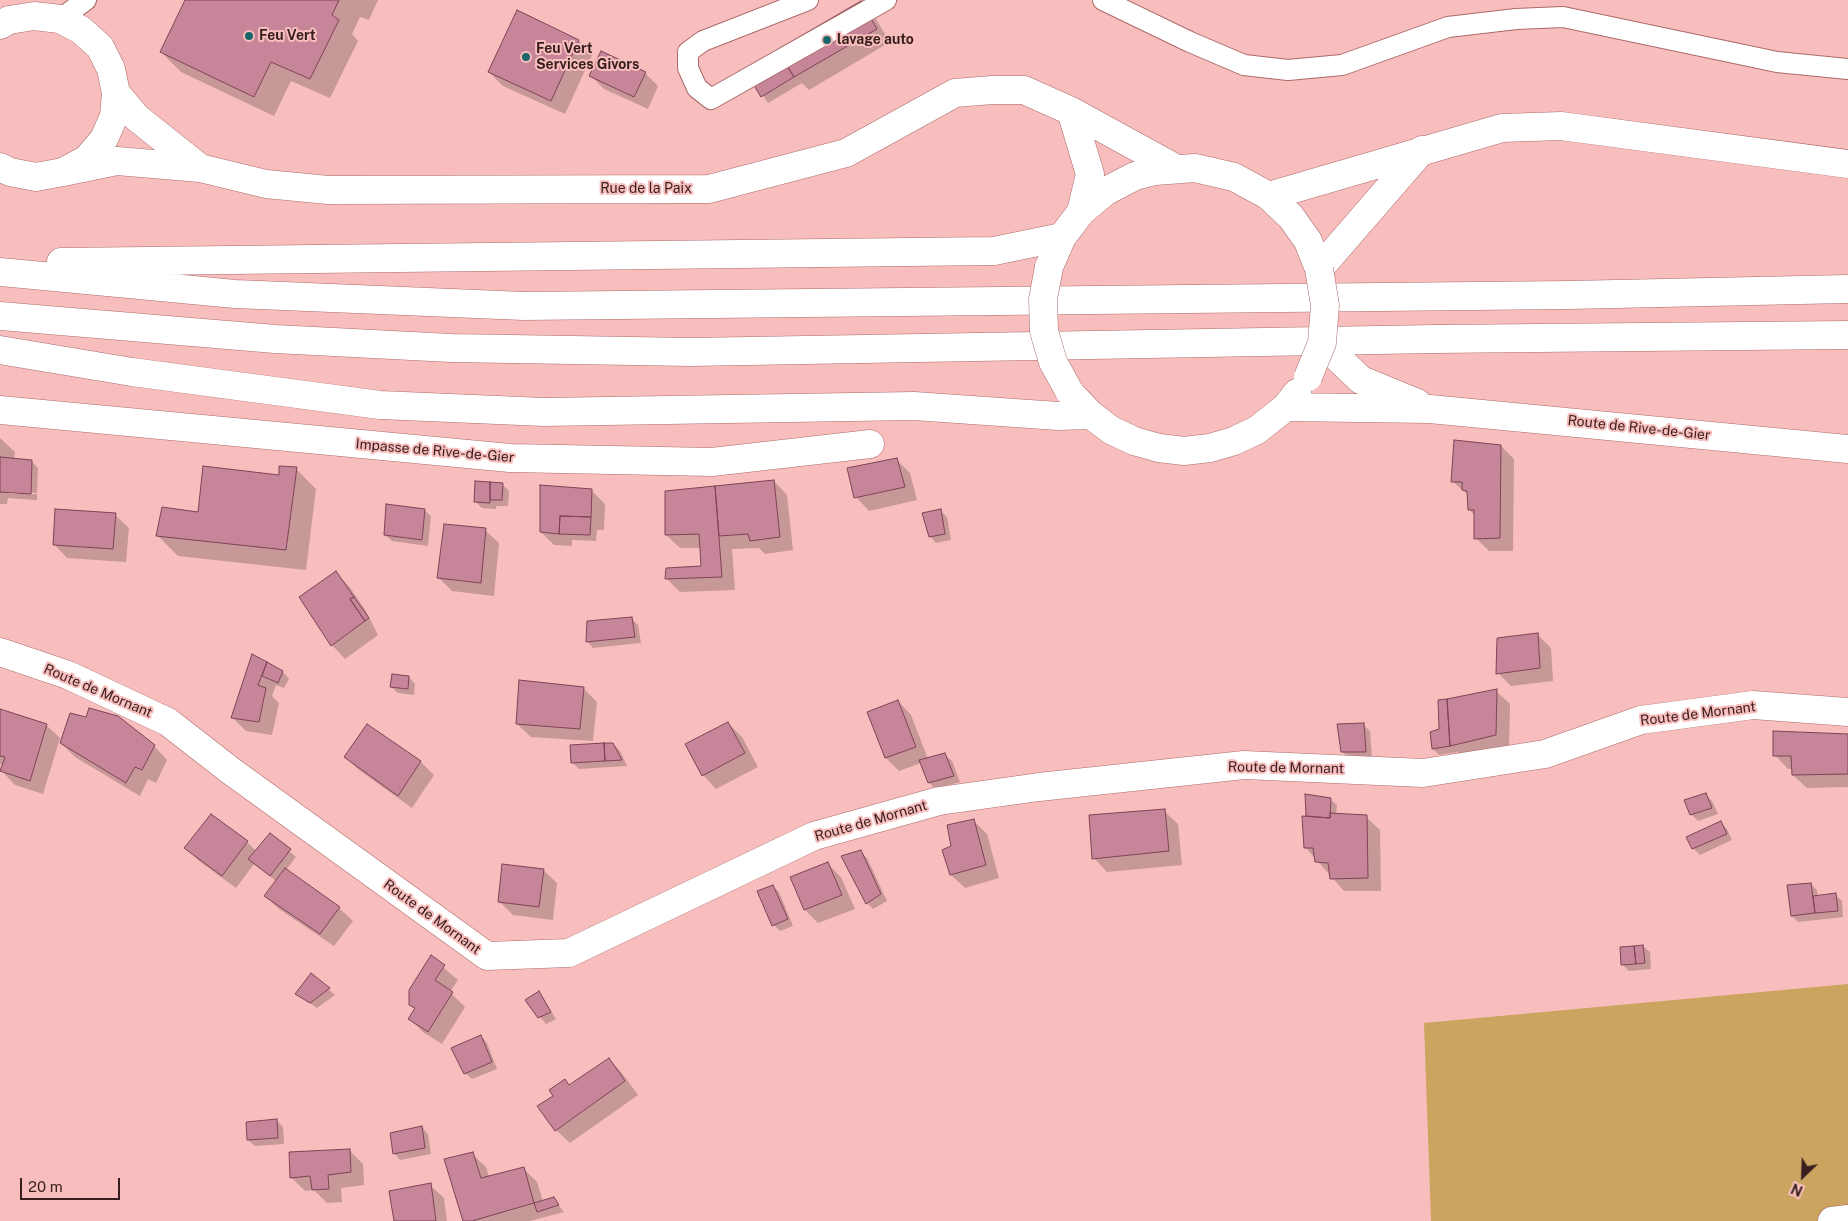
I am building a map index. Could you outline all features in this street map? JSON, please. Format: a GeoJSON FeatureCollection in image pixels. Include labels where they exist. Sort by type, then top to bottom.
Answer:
{"type":"FeatureCollection","features":[{"type":"Feature","properties":{"kind":"main road"},"geometry":{"type":"LineString","coordinates":[[3,18],[34,16],[60,19],[82,30],[100,47],[111,68],[116,93],[114,116],[104,139],[86,159],[63,172]]}},
{"type":"Feature","properties":{"kind":"main road","name":"Rue de la Paix"},"geometry":{"type":"LineString","coordinates":[[0,167],[10,172],[36,177],[117,161],[200,168],[266,184],[328,190],[709,189],[846,153],[955,93],[1024,90],[1071,111],[1174,168]]}},
{"type":"Feature","properties":{"kind":"main road","name":"Rue de la Paix"},"geometry":{"type":"LineString","coordinates":[[116,93],[136,117],[200,168]]}},
{"type":"Feature","properties":{"kind":"main road"},"geometry":{"type":"LineString","coordinates":[[1071,111],[1090,174],[1081,212]]}},
{"type":"Feature","properties":{"kind":"main road"},"geometry":{"type":"LineString","coordinates":[[1269,196],[1502,128],[1561,126],[1848,164]]}},
{"type":"Feature","properties":{"kind":"main road"},"geometry":{"type":"LineString","coordinates":[[1320,269],[1422,150]]}},
{"type":"Feature","properties":{"kind":"main road"},"geometry":{"type":"LineString","coordinates":[[1174,168],[1195,168],[1234,177],[1269,196],[1291,217],[1308,241],[1320,269],[1325,305],[1322,343],[1308,377],[1286,407],[1257,430],[1234,441],[1210,448],[1184,451],[1159,448],[1134,441],[1111,430],[1091,415],[1069,391],[1053,362],[1044,331],[1043,299],[1049,268],[1062,237],[1081,212],[1106,191],[1136,176],[1174,168]]}},
{"type":"Feature","properties":{"kind":"main road"},"geometry":{"type":"LineString","coordinates":[[0,263],[994,251],[1062,237]]}},
{"type":"Feature","properties":{"kind":"main road"},"geometry":{"type":"LineString","coordinates":[[0,272],[235,294],[524,306],[1579,295],[1848,289]]}},
{"type":"Feature","properties":{"kind":"main road"},"geometry":{"type":"LineString","coordinates":[[0,316],[275,339],[451,348],[691,352],[1426,339],[1848,335]]}},
{"type":"Feature","properties":{"kind":"main road","name":"Route de Rive-de-Gier"},"geometry":{"type":"LineString","coordinates":[[1322,343],[1361,380],[1430,408]]}},
{"type":"Feature","properties":{"kind":"main road"},"geometry":{"type":"LineString","coordinates":[[0,350],[132,372],[380,406],[544,412],[914,406],[1058,416],[1091,415]]}},
{"type":"Feature","properties":{"kind":"main road","name":"Route de Rive-de-Gier"},"geometry":{"type":"LineString","coordinates":[[1286,407],[1430,408],[1848,449]]}},
{"type":"Feature","properties":{"kind":"main road","name":"Impasse de Rive-de-Gier"},"geometry":{"type":"LineString","coordinates":[[0,410],[510,458],[712,462],[870,444]]}},
{"type":"Feature","properties":{"kind":"main road","name":"Route de Mornant"},"geometry":{"type":"LineString","coordinates":[[0,652],[68,675],[168,722],[231,771],[487,956],[569,953],[814,836],[939,802],[1039,787],[1244,765],[1423,773],[1545,754],[1642,720],[1754,705],[1848,712]]}},
{"type":"Feature","properties":{"kind":"main road"},"geometry":{"type":"LineString","coordinates":[[1832,1221],[1848,1219]]}},
{"type":"Feature","properties":{"kind":"lane"},"geometry":{"type":"LineString","coordinates":[[60,19],[86,0]]}},
{"type":"Feature","properties":{"kind":"lane"},"geometry":{"type":"LineString","coordinates":[[808,0],[703,40],[688,52],[688,68],[697,88],[711,99],[886,0]]}},
{"type":"Feature","properties":{"kind":"lane"},"geometry":{"type":"LineString","coordinates":[[1103,0],[1190,42],[1244,65],[1288,70],[1342,65],[1448,27],[1563,17],[1777,62],[1848,69]]}},
{"type":"Feature","properties":{"kind":"shaded area"},"geometry":{"type":"Polygon","coordinates":[[[1848,984],[1848,1221],[1431,1221],[1424,1023],[1848,984]]]}},
{"type":"Feature","properties":{"kind":"building","name":"Feu Vert"},"geometry":{"type":"Polygon","coordinates":[[[185,0],[339,0],[332,15],[339,20],[310,79],[271,62],[254,97],[160,52],[185,0]]]}},
{"type":"Feature","properties":{"kind":"building","name":"lavage auto"},"geometry":{"type":"Polygon","coordinates":[[[861,1],[877,29],[794,77],[777,50],[861,1]]]}},
{"type":"Feature","properties":{"kind":"building"},"geometry":{"type":"Polygon","coordinates":[[[517,10],[579,40],[551,101],[488,72],[517,10]]]}},
{"type":"Feature","properties":{"kind":"building"},"geometry":{"type":"Polygon","coordinates":[[[777,50],[794,77],[761,97],[745,70],[777,50]]]}},
{"type":"Feature","properties":{"kind":"building"},"geometry":{"type":"Polygon","coordinates":[[[601,51],[646,72],[634,97],[589,76],[601,51]]]}},
{"type":"Feature","properties":{"kind":"building"},"geometry":{"type":"Polygon","coordinates":[[[1454,440],[1501,445],[1500,538],[1474,539],[1474,510],[1468,510],[1467,491],[1462,490],[1462,482],[1451,482],[1454,440]]]}},
{"type":"Feature","properties":{"kind":"building"},"geometry":{"type":"Polygon","coordinates":[[[0,457],[32,460],[31,494],[0,492],[0,457]]]}},
{"type":"Feature","properties":{"kind":"building"},"geometry":{"type":"Polygon","coordinates":[[[897,458],[905,487],[854,498],[847,468],[897,458]]]}},
{"type":"Feature","properties":{"kind":"building"},"geometry":{"type":"Polygon","coordinates":[[[203,466],[279,475],[279,466],[297,467],[286,550],[156,536],[162,507],[198,512],[203,466]]]}},
{"type":"Feature","properties":{"kind":"building"},"geometry":{"type":"Polygon","coordinates":[[[774,480],[780,537],[750,541],[748,534],[719,536],[715,486],[774,480]]]}},
{"type":"Feature","properties":{"kind":"building"},"geometry":{"type":"Polygon","coordinates":[[[475,481],[490,482],[490,503],[474,502],[475,481]]]}},
{"type":"Feature","properties":{"kind":"building"},"geometry":{"type":"Polygon","coordinates":[[[490,482],[503,483],[502,500],[490,500],[490,482]]]}},
{"type":"Feature","properties":{"kind":"building"},"geometry":{"type":"Polygon","coordinates":[[[540,485],[592,489],[591,517],[560,516],[559,534],[540,532],[540,485]]]}},
{"type":"Feature","properties":{"kind":"building"},"geometry":{"type":"Polygon","coordinates":[[[715,486],[722,577],[665,579],[666,568],[701,566],[699,534],[665,535],[665,491],[715,486]]]}},
{"type":"Feature","properties":{"kind":"building"},"geometry":{"type":"Polygon","coordinates":[[[386,504],[425,509],[422,540],[384,535],[386,504]]]}},
{"type":"Feature","properties":{"kind":"building"},"geometry":{"type":"Polygon","coordinates":[[[55,509],[116,513],[113,549],[53,545],[55,509]]]}},
{"type":"Feature","properties":{"kind":"building"},"geometry":{"type":"Polygon","coordinates":[[[941,509],[945,534],[929,537],[922,513],[941,509]]]}},
{"type":"Feature","properties":{"kind":"building"},"geometry":{"type":"Polygon","coordinates":[[[560,516],[591,517],[590,535],[559,534],[560,516]]]}},
{"type":"Feature","properties":{"kind":"building"},"geometry":{"type":"Polygon","coordinates":[[[444,524],[486,528],[481,583],[437,578],[444,524]]]}},
{"type":"Feature","properties":{"kind":"building"},"geometry":{"type":"Polygon","coordinates":[[[336,571],[354,597],[350,599],[365,621],[331,646],[299,597],[336,571]]]}},
{"type":"Feature","properties":{"kind":"building"},"geometry":{"type":"Polygon","coordinates":[[[354,597],[369,618],[365,621],[350,599],[354,597]]]}},
{"type":"Feature","properties":{"kind":"building"},"geometry":{"type":"Polygon","coordinates":[[[632,617],[635,637],[586,642],[587,621],[632,617]]]}},
{"type":"Feature","properties":{"kind":"building"},"geometry":{"type":"Polygon","coordinates":[[[1538,633],[1540,668],[1496,674],[1497,638],[1538,633]]]}},
{"type":"Feature","properties":{"kind":"building"},"geometry":{"type":"Polygon","coordinates":[[[252,654],[267,662],[258,685],[266,688],[259,722],[231,718],[252,654]]]}},
{"type":"Feature","properties":{"kind":"building"},"geometry":{"type":"Polygon","coordinates":[[[267,662],[283,671],[278,683],[262,676],[267,662]]]}},
{"type":"Feature","properties":{"kind":"building"},"geometry":{"type":"Polygon","coordinates":[[[392,674],[409,676],[408,689],[390,687],[392,674]]]}},
{"type":"Feature","properties":{"kind":"building"},"geometry":{"type":"Polygon","coordinates":[[[519,680],[584,687],[580,729],[516,724],[519,680]]]}},
{"type":"Feature","properties":{"kind":"building"},"geometry":{"type":"Polygon","coordinates":[[[1497,689],[1496,735],[1450,746],[1447,699],[1497,689]]]}},
{"type":"Feature","properties":{"kind":"building"},"geometry":{"type":"Polygon","coordinates":[[[1447,699],[1450,746],[1432,749],[1430,732],[1439,729],[1438,700],[1447,699]]]}},
{"type":"Feature","properties":{"kind":"building"},"geometry":{"type":"Polygon","coordinates":[[[898,700],[916,747],[885,758],[867,712],[898,700]]]}},
{"type":"Feature","properties":{"kind":"building"},"geometry":{"type":"Polygon","coordinates":[[[89,708],[118,716],[155,745],[142,770],[135,767],[126,783],[60,743],[70,713],[86,717],[89,708]]]}},
{"type":"Feature","properties":{"kind":"building"},"geometry":{"type":"Polygon","coordinates":[[[0,709],[47,724],[30,781],[0,771],[5,757],[0,756],[0,709]]]}},
{"type":"Feature","properties":{"kind":"building"},"geometry":{"type":"Polygon","coordinates":[[[728,722],[745,753],[702,776],[685,744],[728,722]]]}},
{"type":"Feature","properties":{"kind":"building"},"geometry":{"type":"Polygon","coordinates":[[[1364,723],[1366,752],[1341,752],[1337,724],[1364,723]]]}},
{"type":"Feature","properties":{"kind":"building"},"geometry":{"type":"Polygon","coordinates":[[[367,724],[421,761],[398,796],[344,757],[367,724]]]}},
{"type":"Feature","properties":{"kind":"building"},"geometry":{"type":"Polygon","coordinates":[[[1773,731],[1848,734],[1848,774],[1792,775],[1791,756],[1773,756],[1773,731]]]}},
{"type":"Feature","properties":{"kind":"building"},"geometry":{"type":"Polygon","coordinates":[[[604,743],[613,743],[622,760],[605,761],[604,743]]]}},
{"type":"Feature","properties":{"kind":"building"},"geometry":{"type":"Polygon","coordinates":[[[604,743],[605,761],[571,763],[570,745],[604,743]]]}},
{"type":"Feature","properties":{"kind":"building"},"geometry":{"type":"Polygon","coordinates":[[[945,753],[954,776],[928,783],[919,760],[945,753]]]}},
{"type":"Feature","properties":{"kind":"building"},"geometry":{"type":"Polygon","coordinates":[[[1706,793],[1712,808],[1690,815],[1684,800],[1706,793]]]}},
{"type":"Feature","properties":{"kind":"building"},"geometry":{"type":"Polygon","coordinates":[[[1305,794],[1331,798],[1330,818],[1306,816],[1305,794]]]}},
{"type":"Feature","properties":{"kind":"building"},"geometry":{"type":"Polygon","coordinates":[[[1165,809],[1169,851],[1092,859],[1089,815],[1165,809]]]}},
{"type":"Feature","properties":{"kind":"building"},"geometry":{"type":"Polygon","coordinates":[[[1330,813],[1367,815],[1368,878],[1330,879],[1328,863],[1315,862],[1313,848],[1304,848],[1302,816],[1330,818],[1330,813]]]}},
{"type":"Feature","properties":{"kind":"building"},"geometry":{"type":"Polygon","coordinates":[[[211,814],[248,841],[222,876],[184,848],[211,814]]]}},
{"type":"Feature","properties":{"kind":"building"},"geometry":{"type":"Polygon","coordinates":[[[974,819],[986,865],[950,875],[942,850],[951,846],[947,825],[974,819]]]}},
{"type":"Feature","properties":{"kind":"building"},"geometry":{"type":"Polygon","coordinates":[[[1721,821],[1727,834],[1692,849],[1686,837],[1721,821]]]}},
{"type":"Feature","properties":{"kind":"building"},"geometry":{"type":"Polygon","coordinates":[[[270,833],[291,849],[270,876],[248,859],[270,833]]]}},
{"type":"Feature","properties":{"kind":"building"},"geometry":{"type":"Polygon","coordinates":[[[861,850],[881,894],[866,904],[841,856],[861,850]]]}},
{"type":"Feature","properties":{"kind":"building"},"geometry":{"type":"Polygon","coordinates":[[[828,862],[842,895],[804,910],[790,877],[828,862]]]}},
{"type":"Feature","properties":{"kind":"building"},"geometry":{"type":"Polygon","coordinates":[[[502,864],[544,869],[539,907],[498,902],[502,864]]]}},
{"type":"Feature","properties":{"kind":"building"},"geometry":{"type":"Polygon","coordinates":[[[285,868],[340,907],[320,934],[264,896],[285,868]]]}},
{"type":"Feature","properties":{"kind":"building"},"geometry":{"type":"Polygon","coordinates":[[[1811,883],[1815,913],[1791,916],[1787,885],[1811,883]]]}},
{"type":"Feature","properties":{"kind":"building"},"geometry":{"type":"Polygon","coordinates":[[[773,885],[788,919],[772,926],[757,891],[773,885]]]}},
{"type":"Feature","properties":{"kind":"building"},"geometry":{"type":"Polygon","coordinates":[[[1836,893],[1838,911],[1815,913],[1813,896],[1836,893]]]}},
{"type":"Feature","properties":{"kind":"building"},"geometry":{"type":"Polygon","coordinates":[[[1643,945],[1645,963],[1636,964],[1634,946],[1643,945]]]}},
{"type":"Feature","properties":{"kind":"building"},"geometry":{"type":"Polygon","coordinates":[[[1634,946],[1636,964],[1621,965],[1620,947],[1634,946]]]}},
{"type":"Feature","properties":{"kind":"building"},"geometry":{"type":"Polygon","coordinates":[[[431,955],[445,965],[435,980],[453,992],[428,1032],[408,1019],[415,1008],[409,1005],[409,990],[431,955]]]}},
{"type":"Feature","properties":{"kind":"building"},"geometry":{"type":"Polygon","coordinates":[[[311,973],[330,988],[310,1003],[295,994],[311,973]]]}},
{"type":"Feature","properties":{"kind":"building"},"geometry":{"type":"Polygon","coordinates":[[[539,991],[551,1012],[538,1018],[525,1000],[539,991]]]}},
{"type":"Feature","properties":{"kind":"building"},"geometry":{"type":"Polygon","coordinates":[[[481,1035],[492,1062],[464,1074],[451,1048],[481,1035]]]}},
{"type":"Feature","properties":{"kind":"building"},"geometry":{"type":"Polygon","coordinates":[[[609,1058],[625,1081],[555,1131],[537,1106],[553,1096],[549,1090],[565,1079],[569,1085],[609,1058]]]}},
{"type":"Feature","properties":{"kind":"building"},"geometry":{"type":"Polygon","coordinates":[[[277,1119],[278,1138],[247,1140],[246,1122],[277,1119]]]}},
{"type":"Feature","properties":{"kind":"building"},"geometry":{"type":"Polygon","coordinates":[[[422,1126],[425,1148],[393,1154],[390,1133],[422,1126]]]}},
{"type":"Feature","properties":{"kind":"building"},"geometry":{"type":"Polygon","coordinates":[[[350,1149],[351,1172],[328,1175],[329,1189],[312,1190],[310,1176],[290,1178],[289,1152],[350,1149]]]}},
{"type":"Feature","properties":{"kind":"building"},"geometry":{"type":"Polygon","coordinates":[[[473,1152],[481,1178],[524,1167],[534,1203],[472,1221],[463,1221],[444,1159],[473,1152]]]}},
{"type":"Feature","properties":{"kind":"building"},"geometry":{"type":"Polygon","coordinates":[[[431,1183],[436,1221],[394,1221],[389,1191],[431,1183]]]}},
{"type":"Feature","properties":{"kind":"building"},"geometry":{"type":"Polygon","coordinates":[[[554,1197],[559,1205],[537,1212],[534,1203],[554,1197]]]}},
{"type":"Feature","properties":{"kind":"place","name":"Feu Vert"},"geometry":{"type":"Point","coordinates":[249,36]}},
{"type":"Feature","properties":{"kind":"place","name":"lavage auto"},"geometry":{"type":"Point","coordinates":[827,40]}},
{"type":"Feature","properties":{"kind":"place","name":"Feu Vert Services Givors"},"geometry":{"type":"Point","coordinates":[526,57]}}]}
